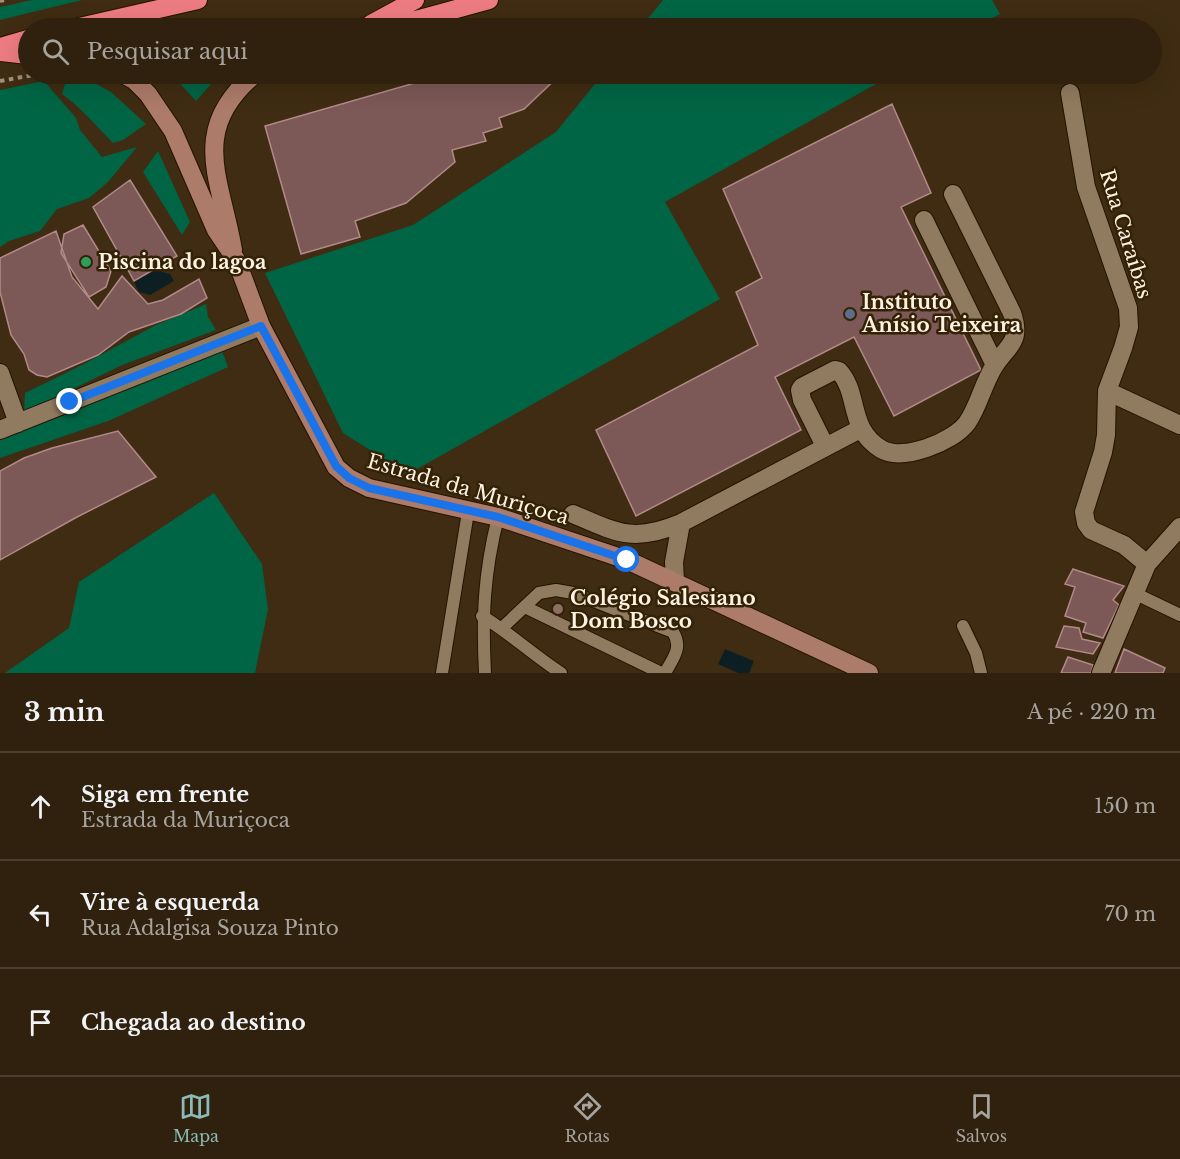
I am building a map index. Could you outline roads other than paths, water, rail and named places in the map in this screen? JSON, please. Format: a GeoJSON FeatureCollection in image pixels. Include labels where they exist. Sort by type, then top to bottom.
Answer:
{"type":"FeatureCollection","features":[{"type":"Feature","properties":{"kind":"highway"},"geometry":{"type":"LineString","coordinates":[[119,18],[198,0]]}},
{"type":"Feature","properties":{"kind":"highway"},"geometry":{"type":"LineString","coordinates":[[381,18],[415,0]]}},
{"type":"Feature","properties":{"kind":"highway"},"geometry":{"type":"LineString","coordinates":[[423,18],[489,0]]}},
{"type":"Feature","properties":{"kind":"highway"},"geometry":{"type":"LineString","coordinates":[[0,47],[18,42]]}},
{"type":"Feature","properties":{"kind":"highway"},"geometry":{"type":"LineString","coordinates":[[0,52],[18,54]]}},
{"type":"Feature","properties":{"kind":"street","name":"Estrada da Muriçoca"},"geometry":{"type":"LineString","coordinates":[[137,84],[161,111],[177,141],[216,230],[235,258]]}},
{"type":"Feature","properties":{"kind":"street","name":"Estrada da Muriçoca"},"geometry":{"type":"LineString","coordinates":[[244,84],[237,90],[216,129],[213,150],[219,192],[229,225],[235,258],[261,326],[336,466],[349,478],[369,488],[498,517],[627,560],[868,673]]}},
{"type":"Feature","properties":{"kind":"street","name":"Rua Caraíbas"},"geometry":{"type":"LineString","coordinates":[[1070,93],[1086,187],[1128,308],[1129,327],[1107,391],[1106,435],[1084,512],[1086,523],[1091,530],[1124,545],[1147,564]]}},
{"type":"Feature","properties":{"kind":"street"},"geometry":{"type":"LineString","coordinates":[[825,446],[802,400],[800,390],[802,387],[839,370],[846,381],[860,429],[872,443],[882,450],[904,455],[935,444],[959,432],[967,423],[995,365],[1009,350],[1016,331],[1015,322],[952,194]]}},
{"type":"Feature","properties":{"kind":"street"},"geometry":{"type":"LineString","coordinates":[[924,220],[995,365]]}},
{"type":"Feature","properties":{"kind":"street"},"geometry":{"type":"LineString","coordinates":[[0,430],[261,326]]}},
{"type":"Feature","properties":{"kind":"street"},"geometry":{"type":"LineString","coordinates":[[0,375],[18,423]]}},
{"type":"Feature","properties":{"kind":"street"},"geometry":{"type":"LineString","coordinates":[[1107,391],[1180,425]]}},
{"type":"Feature","properties":{"kind":"street"},"geometry":{"type":"LineString","coordinates":[[573,514],[608,530],[627,535],[646,535],[681,523],[860,429]]}},
{"type":"Feature","properties":{"kind":"street"},"geometry":{"type":"LineString","coordinates":[[675,581],[676,552],[681,523]]}},
{"type":"Feature","properties":{"kind":"street"},"geometry":{"type":"LineString","coordinates":[[1101,673],[1147,564],[1180,527]]}},
{"type":"Feature","properties":{"kind":"lane"},"geometry":{"type":"LineString","coordinates":[[442,673],[468,512]]}},
{"type":"Feature","properties":{"kind":"lane"},"geometry":{"type":"LineString","coordinates":[[485,673],[482,616],[486,579],[498,517]]}},
{"type":"Feature","properties":{"kind":"lane"},"geometry":{"type":"LineString","coordinates":[[502,628],[539,593],[555,590],[573,593],[673,632],[678,640],[678,648],[663,673],[525,607]]}},
{"type":"Feature","properties":{"kind":"lane"},"geometry":{"type":"LineString","coordinates":[[1134,593],[1180,615]]}},
{"type":"Feature","properties":{"kind":"lane"},"geometry":{"type":"LineString","coordinates":[[482,616],[502,628],[539,659],[561,673]]}},
{"type":"Feature","properties":{"kind":"lane"},"geometry":{"type":"LineString","coordinates":[[963,626],[976,653],[981,673]]}},
{"type":"Feature","properties":{"kind":"lane"},"geometry":{"type":"LineString","coordinates":[[537,673],[539,659]]}},
{"type":"Feature","properties":{"kind":"place","name":"Piscina do lagoa"},"geometry":{"type":"Point","coordinates":[86,262]}},
{"type":"Feature","properties":{"kind":"place","name":"Instituto Anísio Teixeira"},"geometry":{"type":"Point","coordinates":[850,314]}},
{"type":"Feature","properties":{"kind":"place","name":"Colégio Salesiano Dom Bosco"},"geometry":{"type":"Point","coordinates":[558,609]}}]}
